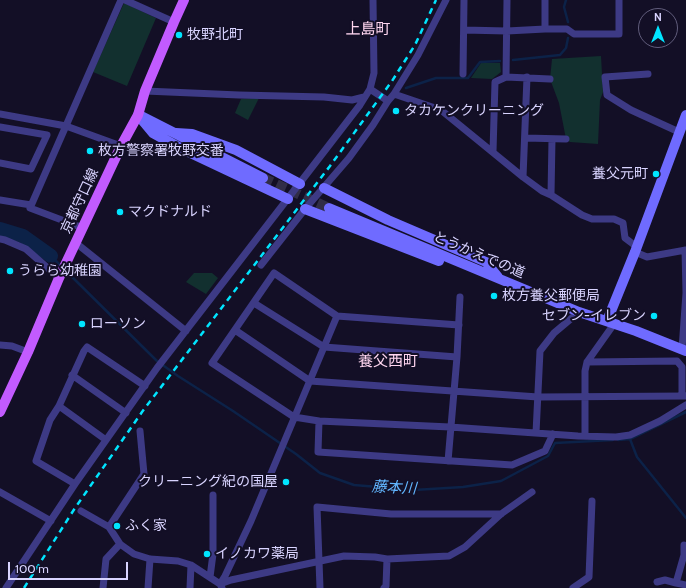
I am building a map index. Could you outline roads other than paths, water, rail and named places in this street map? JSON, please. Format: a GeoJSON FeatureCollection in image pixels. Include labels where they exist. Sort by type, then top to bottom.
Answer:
{"type":"FeatureCollection","features":[{"type":"Feature","properties":{"kind":"main road","name":"京都守口線"},"geometry":{"type":"LineString","coordinates":[[0,412],[28,352],[60,276],[120,146],[138,115],[145,91],[184,0]]}},
{"type":"Feature","properties":{"kind":"street"},"geometry":{"type":"LineString","coordinates":[[83,228],[30,208],[121,0]]}},
{"type":"Feature","properties":{"kind":"street"},"geometry":{"type":"LineString","coordinates":[[125,0],[174,22]]}},
{"type":"Feature","properties":{"kind":"street"},"geometry":{"type":"LineString","coordinates":[[6,588],[75,484],[157,368],[300,184],[370,89],[374,73],[373,0]]}},
{"type":"Feature","properties":{"kind":"street"},"geometry":{"type":"LineString","coordinates":[[261,265],[305,208],[324,188],[357,147],[394,94],[418,55],[446,0]]}},
{"type":"Feature","properties":{"kind":"street"},"geometry":{"type":"LineString","coordinates":[[463,74],[464,0]]}},
{"type":"Feature","properties":{"kind":"street"},"geometry":{"type":"LineString","coordinates":[[506,77],[507,0]]}},
{"type":"Feature","properties":{"kind":"street"},"geometry":{"type":"LineString","coordinates":[[545,0],[545,29]]}},
{"type":"Feature","properties":{"kind":"street"},"geometry":{"type":"LineString","coordinates":[[464,30],[507,31],[567,29],[574,34],[620,34],[619,0]]}},
{"type":"Feature","properties":{"kind":"street"},"geometry":{"type":"LineString","coordinates":[[648,74],[605,77],[607,95],[631,110],[682,129]]}},
{"type":"Feature","properties":{"kind":"street"},"geometry":{"type":"LineString","coordinates":[[494,152],[495,82],[506,77],[550,79]]}},
{"type":"Feature","properties":{"kind":"street"},"geometry":{"type":"LineString","coordinates":[[523,177],[527,77]]}},
{"type":"Feature","properties":{"kind":"street"},"geometry":{"type":"LineString","coordinates":[[370,89],[388,102]]}},
{"type":"Feature","properties":{"kind":"street"},"geometry":{"type":"LineString","coordinates":[[145,91],[246,96],[324,97],[352,100],[364,97]]}},
{"type":"Feature","properties":{"kind":"street"},"geometry":{"type":"LineString","coordinates":[[394,94],[441,110],[523,177],[542,191],[551,195],[582,215],[592,218],[614,219],[623,223],[625,238],[636,250],[647,256],[685,250],[686,293],[684,350]]}},
{"type":"Feature","properties":{"kind":"street"},"geometry":{"type":"LineString","coordinates":[[0,114],[66,126],[120,146]]}},
{"type":"Feature","properties":{"kind":"street"},"geometry":{"type":"LineString","coordinates":[[138,115],[263,178]]}},
{"type":"Feature","properties":{"kind":"street"},"geometry":{"type":"LineString","coordinates":[[138,115],[153,133],[197,156],[288,199]]}},
{"type":"Feature","properties":{"kind":"street"},"geometry":{"type":"LineString","coordinates":[[585,436],[585,371],[587,362],[611,322],[686,115]]}},
{"type":"Feature","properties":{"kind":"street"},"geometry":{"type":"LineString","coordinates":[[0,128],[47,135],[30,168],[0,164]]}},
{"type":"Feature","properties":{"kind":"street"},"geometry":{"type":"LineString","coordinates":[[174,133],[192,134],[236,150],[300,184]]}},
{"type":"Feature","properties":{"kind":"street"},"geometry":{"type":"LineString","coordinates":[[525,138],[566,139]]}},
{"type":"Feature","properties":{"kind":"street"},"geometry":{"type":"LineString","coordinates":[[551,195],[552,138]]}},
{"type":"Feature","properties":{"kind":"street"},"geometry":{"type":"LineString","coordinates":[[324,188],[388,220],[486,262],[499,278]]}},
{"type":"Feature","properties":{"kind":"street"},"geometry":{"type":"LineString","coordinates":[[0,200],[31,205]]}},
{"type":"Feature","properties":{"kind":"street"},"geometry":{"type":"LineString","coordinates":[[305,208],[463,270],[499,278]]}},
{"type":"Feature","properties":{"kind":"street","name":"とうかえでの道"},"geometry":{"type":"LineString","coordinates":[[329,208],[579,312],[611,322],[684,350]]}},
{"type":"Feature","properties":{"kind":"street"},"geometry":{"type":"LineString","coordinates":[[0,239],[26,249],[60,276]]}},
{"type":"Feature","properties":{"kind":"street"},"geometry":{"type":"LineString","coordinates":[[76,243],[186,331]]}},
{"type":"Feature","properties":{"kind":"street"},"geometry":{"type":"LineString","coordinates":[[459,325],[337,316],[274,273],[212,363],[294,417],[318,421],[616,437],[630,435],[660,421],[686,405]]}},
{"type":"Feature","properties":{"kind":"street"},"geometry":{"type":"LineString","coordinates":[[448,461],[457,357],[460,297]]}},
{"type":"Feature","properties":{"kind":"street"},"geometry":{"type":"LineString","coordinates":[[254,303],[324,347],[457,357]]}},
{"type":"Feature","properties":{"kind":"street"},"geometry":{"type":"LineString","coordinates":[[536,433],[540,351],[554,333],[579,312]]}},
{"type":"Feature","properties":{"kind":"street"},"geometry":{"type":"LineString","coordinates":[[221,586],[251,521],[337,316]]}},
{"type":"Feature","properties":{"kind":"street"},"geometry":{"type":"LineString","coordinates":[[235,330],[310,381],[538,397],[684,396],[682,367],[677,361],[587,362]]}},
{"type":"Feature","properties":{"kind":"street"},"geometry":{"type":"LineString","coordinates":[[0,344],[12,346],[28,352]]}},
{"type":"Feature","properties":{"kind":"street"},"geometry":{"type":"LineString","coordinates":[[75,484],[36,461],[50,420],[59,406],[84,351],[87,347],[145,386]]}},
{"type":"Feature","properties":{"kind":"street"},"geometry":{"type":"LineString","coordinates":[[72,375],[126,413]]}},
{"type":"Feature","properties":{"kind":"street"},"geometry":{"type":"LineString","coordinates":[[59,406],[106,440]]}},
{"type":"Feature","properties":{"kind":"street"},"geometry":{"type":"LineString","coordinates":[[318,421],[318,452],[512,465],[545,451],[553,434]]}},
{"type":"Feature","properties":{"kind":"street"},"geometry":{"type":"LineString","coordinates":[[109,527],[144,474],[140,431]]}},
{"type":"Feature","properties":{"kind":"street"},"geometry":{"type":"LineString","coordinates":[[0,492],[51,521]]}},
{"type":"Feature","properties":{"kind":"street"},"geometry":{"type":"LineString","coordinates":[[221,586],[231,580],[344,556],[387,559],[449,556],[465,547],[502,514],[532,492]]}},
{"type":"Feature","properties":{"kind":"street"},"geometry":{"type":"LineString","coordinates":[[210,577],[213,554],[214,495]]}},
{"type":"Feature","properties":{"kind":"street"},"geometry":{"type":"LineString","coordinates":[[573,588],[589,577],[592,501]]}},
{"type":"Feature","properties":{"kind":"street"},"geometry":{"type":"LineString","coordinates":[[320,588],[317,507],[391,514],[502,514]]}},
{"type":"Feature","properties":{"kind":"street"},"geometry":{"type":"LineString","coordinates":[[80,511],[109,527],[120,544],[134,554],[150,560],[178,561],[191,565],[221,586]]}},
{"type":"Feature","properties":{"kind":"street"},"geometry":{"type":"LineString","coordinates":[[103,588],[106,559],[120,544]]}},
{"type":"Feature","properties":{"kind":"street"},"geometry":{"type":"LineString","coordinates":[[676,583],[684,556],[684,545]]}},
{"type":"Feature","properties":{"kind":"street"},"geometry":{"type":"LineString","coordinates":[[384,588],[386,586],[387,559]]}},
{"type":"Feature","properties":{"kind":"street"},"geometry":{"type":"LineString","coordinates":[[148,588],[150,560]]}},
{"type":"Feature","properties":{"kind":"street"},"geometry":{"type":"LineString","coordinates":[[190,588],[191,565]]}},
{"type":"Feature","properties":{"kind":"street"},"geometry":{"type":"LineString","coordinates":[[3,580],[7,579],[14,570],[20,568]]}},
{"type":"Feature","properties":{"kind":"street"},"geometry":{"type":"LineString","coordinates":[[657,582],[665,580],[686,586]]}},
{"type":"Feature","properties":{"kind":"waterway"},"geometry":{"type":"LineString","coordinates":[[566,0],[564,7],[568,22]]}},
{"type":"Feature","properties":{"kind":"waterway"},"geometry":{"type":"LineString","coordinates":[[513,60],[560,55],[566,48],[568,38]]}},
{"type":"Feature","properties":{"kind":"waterway"},"geometry":{"type":"LineString","coordinates":[[406,88],[436,78],[468,78],[480,62],[500,61]]}},
{"type":"Feature","properties":{"kind":"waterway"},"geometry":{"type":"LineString","coordinates":[[0,229],[23,236],[51,256]]}},
{"type":"Feature","properties":{"kind":"waterway"},"geometry":{"type":"LineString","coordinates":[[51,256],[62,267]]}},
{"type":"Feature","properties":{"kind":"waterway","name":"藤本川"},"geometry":{"type":"LineString","coordinates":[[65,270],[157,361],[296,454],[320,473],[354,485],[414,490],[463,487],[501,481],[548,456],[555,443],[613,440]]}},
{"type":"Feature","properties":{"kind":"waterway","name":"藤本川"},"geometry":{"type":"LineString","coordinates":[[630,439],[686,412]]}},
{"type":"Feature","properties":{"kind":"waterway"},"geometry":{"type":"LineString","coordinates":[[618,440],[630,439],[637,457],[686,518]]}},
{"type":"Feature","properties":{"kind":"tunnel"},"geometry":{"type":"LineString","coordinates":[[263,178],[329,208]]}},
{"type":"Feature","properties":{"kind":"railway"},"geometry":{"type":"LineString","coordinates":[[24,588],[75,508],[142,412],[330,166],[392,81],[415,45],[436,0]]}},
{"type":"Feature","properties":{"kind":"place","name":"牧野北町"},"geometry":{"type":"Point","coordinates":[179,35]}},
{"type":"Feature","properties":{"kind":"place","name":"タカケンクリーニング"},"geometry":{"type":"Point","coordinates":[396,111]}},
{"type":"Feature","properties":{"kind":"place","name":"枚方警察署牧野交番"},"geometry":{"type":"Point","coordinates":[90,151]}},
{"type":"Feature","properties":{"kind":"place","name":"養父元町"},"geometry":{"type":"Point","coordinates":[656,174]}},
{"type":"Feature","properties":{"kind":"place","name":"マクドナルド"},"geometry":{"type":"Point","coordinates":[120,212]}},
{"type":"Feature","properties":{"kind":"place","name":"うらら幼稚園"},"geometry":{"type":"Point","coordinates":[10,271]}},
{"type":"Feature","properties":{"kind":"place","name":"枚方養父郵便局"},"geometry":{"type":"Point","coordinates":[494,296]}},
{"type":"Feature","properties":{"kind":"place","name":"セブン-イレブン"},"geometry":{"type":"Point","coordinates":[654,316]}},
{"type":"Feature","properties":{"kind":"place","name":"ローソン"},"geometry":{"type":"Point","coordinates":[82,324]}},
{"type":"Feature","properties":{"kind":"place","name":"クリーニング紀の国屋"},"geometry":{"type":"Point","coordinates":[286,482]}},
{"type":"Feature","properties":{"kind":"place","name":"ふく家"},"geometry":{"type":"Point","coordinates":[117,526]}},
{"type":"Feature","properties":{"kind":"place","name":"イノカワ薬局"},"geometry":{"type":"Point","coordinates":[207,554]}},
{"type":"Feature","properties":{"kind":"district","name":"上島町"},"geometry":{"type":"Point","coordinates":[368,30]}},
{"type":"Feature","properties":{"kind":"district","name":"養父西町"},"geometry":{"type":"Point","coordinates":[388,362]}}]}
